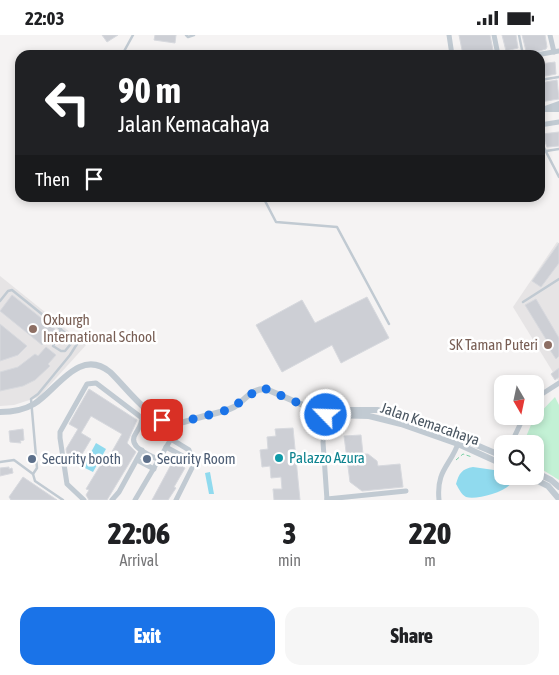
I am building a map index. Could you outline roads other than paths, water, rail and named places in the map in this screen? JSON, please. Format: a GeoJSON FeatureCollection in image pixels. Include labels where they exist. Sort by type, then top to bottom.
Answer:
{"type":"FeatureCollection","features":[{"type":"Feature","properties":{"kind":"street"},"geometry":{"type":"LineString","coordinates":[[449,35],[451,50]]}},
{"type":"Feature","properties":{"kind":"street"},"geometry":{"type":"LineString","coordinates":[[494,35],[497,50]]}},
{"type":"Feature","properties":{"kind":"street"},"geometry":{"type":"LineString","coordinates":[[550,35],[556,52]]}},
{"type":"Feature","properties":{"kind":"street"},"geometry":{"type":"LineString","coordinates":[[545,108],[559,104]]}},
{"type":"Feature","properties":{"kind":"street"},"geometry":{"type":"LineString","coordinates":[[545,109],[559,109]]}},
{"type":"Feature","properties":{"kind":"street"},"geometry":{"type":"LineString","coordinates":[[545,124],[559,122]]}},
{"type":"Feature","properties":{"kind":"street"},"geometry":{"type":"LineString","coordinates":[[0,412],[31,406],[42,399],[70,372],[84,365],[95,364],[104,368],[152,413],[162,420],[174,424],[171,439],[135,500]]}},
{"type":"Feature","properties":{"kind":"street"},"geometry":{"type":"LineString","coordinates":[[84,500],[67,484],[60,432],[87,384],[96,383],[142,418],[142,423],[133,437],[133,443],[159,460]]}},
{"type":"Feature","properties":{"kind":"street"},"geometry":{"type":"LineString","coordinates":[[544,393],[559,383]]}},
{"type":"Feature","properties":{"kind":"street","name":"Jalan Kemacahaya"},"geometry":{"type":"LineString","coordinates":[[174,424],[233,407],[260,388],[318,412],[369,416],[459,441],[494,457]]}},
{"type":"Feature","properties":{"kind":"street"},"geometry":{"type":"LineString","coordinates":[[326,413],[323,442],[327,499],[406,491]]}},
{"type":"Feature","properties":{"kind":"street"},"geometry":{"type":"LineString","coordinates":[[171,439],[190,450],[193,461],[191,471],[176,500]]}},
{"type":"Feature","properties":{"kind":"street"},"geometry":{"type":"LineString","coordinates":[[439,500],[440,475],[459,441]]}},
{"type":"Feature","properties":{"kind":"street"},"geometry":{"type":"LineString","coordinates":[[166,447],[193,461]]}},
{"type":"Feature","properties":{"kind":"street"},"geometry":{"type":"LineString","coordinates":[[112,500],[119,492],[142,450]]}},
{"type":"Feature","properties":{"kind":"street"},"geometry":{"type":"LineString","coordinates":[[137,460],[154,469]]}},
{"type":"Feature","properties":{"kind":"street"},"geometry":{"type":"LineString","coordinates":[[544,476],[559,487]]}},
{"type":"Feature","properties":{"kind":"street"},"geometry":{"type":"LineString","coordinates":[[544,484],[559,499]]}},
{"type":"Feature","properties":{"kind":"lane"},"geometry":{"type":"LineString","coordinates":[[125,50],[133,35]]}},
{"type":"Feature","properties":{"kind":"lane"},"geometry":{"type":"LineString","coordinates":[[186,35],[188,37],[194,35]]}},
{"type":"Feature","properties":{"kind":"lane"},"geometry":{"type":"LineString","coordinates":[[519,35],[522,50]]}},
{"type":"Feature","properties":{"kind":"lane"},"geometry":{"type":"LineString","coordinates":[[545,79],[559,77]]}},
{"type":"Feature","properties":{"kind":"lane"},"geometry":{"type":"LineString","coordinates":[[559,149],[546,151],[559,176]]}},
{"type":"Feature","properties":{"kind":"lane"},"geometry":{"type":"LineString","coordinates":[[266,202],[276,222],[337,227],[389,324]]}},
{"type":"Feature","properties":{"kind":"lane"},"geometry":{"type":"LineString","coordinates":[[523,302],[559,279]]}},
{"type":"Feature","properties":{"kind":"lane"},"geometry":{"type":"LineString","coordinates":[[0,301],[8,291],[12,290],[61,329],[76,344],[76,348],[38,394],[31,399],[37,468],[32,474]]}},
{"type":"Feature","properties":{"kind":"lane"},"geometry":{"type":"LineString","coordinates":[[61,329],[53,346],[70,355]]}},
{"type":"Feature","properties":{"kind":"lane"},"geometry":{"type":"LineString","coordinates":[[65,351],[74,340]]}},
{"type":"Feature","properties":{"kind":"lane"},"geometry":{"type":"LineString","coordinates":[[0,462],[14,460],[32,474],[35,481],[63,500]]}},
{"type":"Feature","properties":{"kind":"water"},"geometry":{"type":"Polygon","coordinates":[[[96,443],[106,449],[93,472],[83,467],[96,443]]]}},
{"type":"Feature","properties":{"kind":"water"},"geometry":{"type":"Polygon","coordinates":[[[473,467],[494,470],[494,485],[510,485],[491,494],[471,498],[466,497],[461,493],[456,484],[458,477],[466,469],[473,467]]]}},
{"type":"Feature","properties":{"kind":"water"},"geometry":{"type":"Polygon","coordinates":[[[210,472],[214,494],[209,494],[205,473],[210,472]]]}},
{"type":"Feature","properties":{"kind":"place","name":"Oxburgh International School"},"geometry":{"type":"Point","coordinates":[33,329]}},
{"type":"Feature","properties":{"kind":"place","name":"SK Taman Puteri"},"geometry":{"type":"Point","coordinates":[548,345]}},
{"type":"Feature","properties":{"kind":"place","name":"Palazzo Azura"},"geometry":{"type":"Point","coordinates":[279,458]}},
{"type":"Feature","properties":{"kind":"place","name":"Security booth"},"geometry":{"type":"Point","coordinates":[32,459]}},
{"type":"Feature","properties":{"kind":"place","name":"Security Room"},"geometry":{"type":"Point","coordinates":[147,459]}}]}
